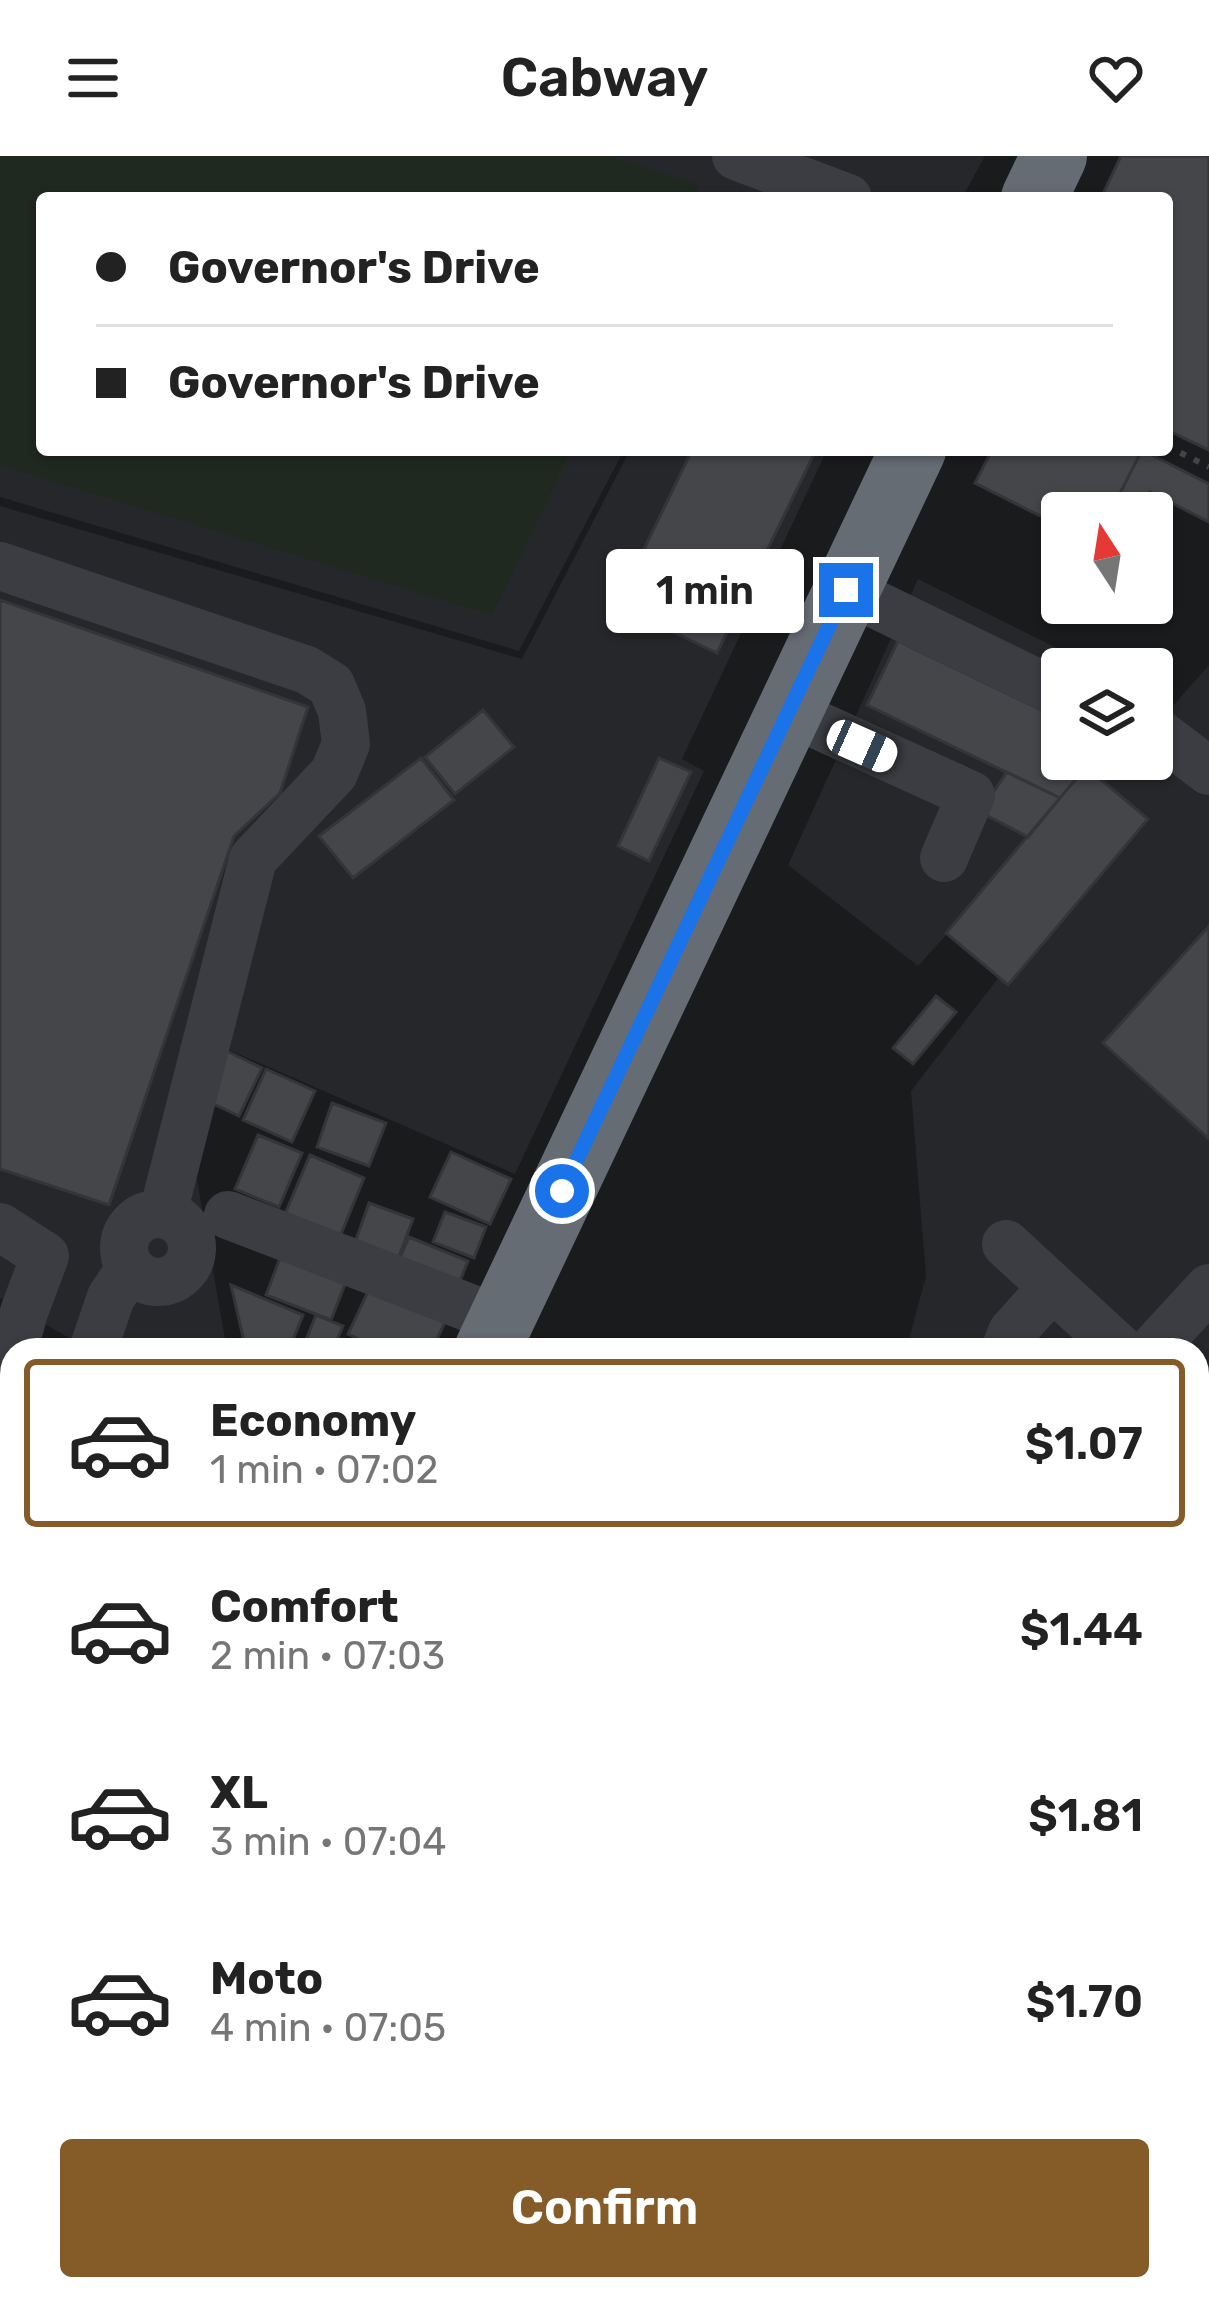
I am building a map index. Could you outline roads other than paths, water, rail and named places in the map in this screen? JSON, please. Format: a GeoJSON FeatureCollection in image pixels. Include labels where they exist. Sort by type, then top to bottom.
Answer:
{"type":"FeatureCollection","features":[{"type":"Feature","properties":{"kind":"highway"},"geometry":{"type":"LineString","coordinates":[[1037,192],[1054,156]]}},
{"type":"Feature","properties":{"kind":"highway"},"geometry":{"type":"LineString","coordinates":[[494,1335],[911,456]]}},
{"type":"Feature","properties":{"kind":"street"},"geometry":{"type":"LineString","coordinates":[[736,156],[832,192]]}},
{"type":"Feature","properties":{"kind":"street"},"geometry":{"type":"LineString","coordinates":[[0,566],[307,670],[331,685],[342,711],[346,744],[334,773],[253,859],[163,1214],[186,1227],[192,1240],[188,1266],[166,1282],[140,1278],[130,1269],[111,1297],[97,1338]]}},
{"type":"Feature","properties":{"kind":"street"},"geometry":{"type":"LineString","coordinates":[[851,580],[1041,657]]}},
{"type":"Feature","properties":{"kind":"street"},"geometry":{"type":"LineString","coordinates":[[851,580],[1041,684]]}},
{"type":"Feature","properties":{"kind":"street"},"geometry":{"type":"LineString","coordinates":[[789,712],[971,795],[944,858]]}},
{"type":"Feature","properties":{"kind":"street"},"geometry":{"type":"LineString","coordinates":[[1173,743],[1209,770]]}},
{"type":"Feature","properties":{"kind":"street"},"geometry":{"type":"LineString","coordinates":[[228,1216],[494,1335]]}},
{"type":"Feature","properties":{"kind":"street"},"geometry":{"type":"LineString","coordinates":[[0,1227],[45,1256],[18,1338]]}},
{"type":"Feature","properties":{"kind":"street"},"geometry":{"type":"LineString","coordinates":[[1006,1244],[1108,1338]]}},
{"type":"Feature","properties":{"kind":"street"},"geometry":{"type":"LineString","coordinates":[[1010,1338],[1052,1287]]}},
{"type":"Feature","properties":{"kind":"street"},"geometry":{"type":"LineString","coordinates":[[1162,1338],[1209,1288]]}}]}
